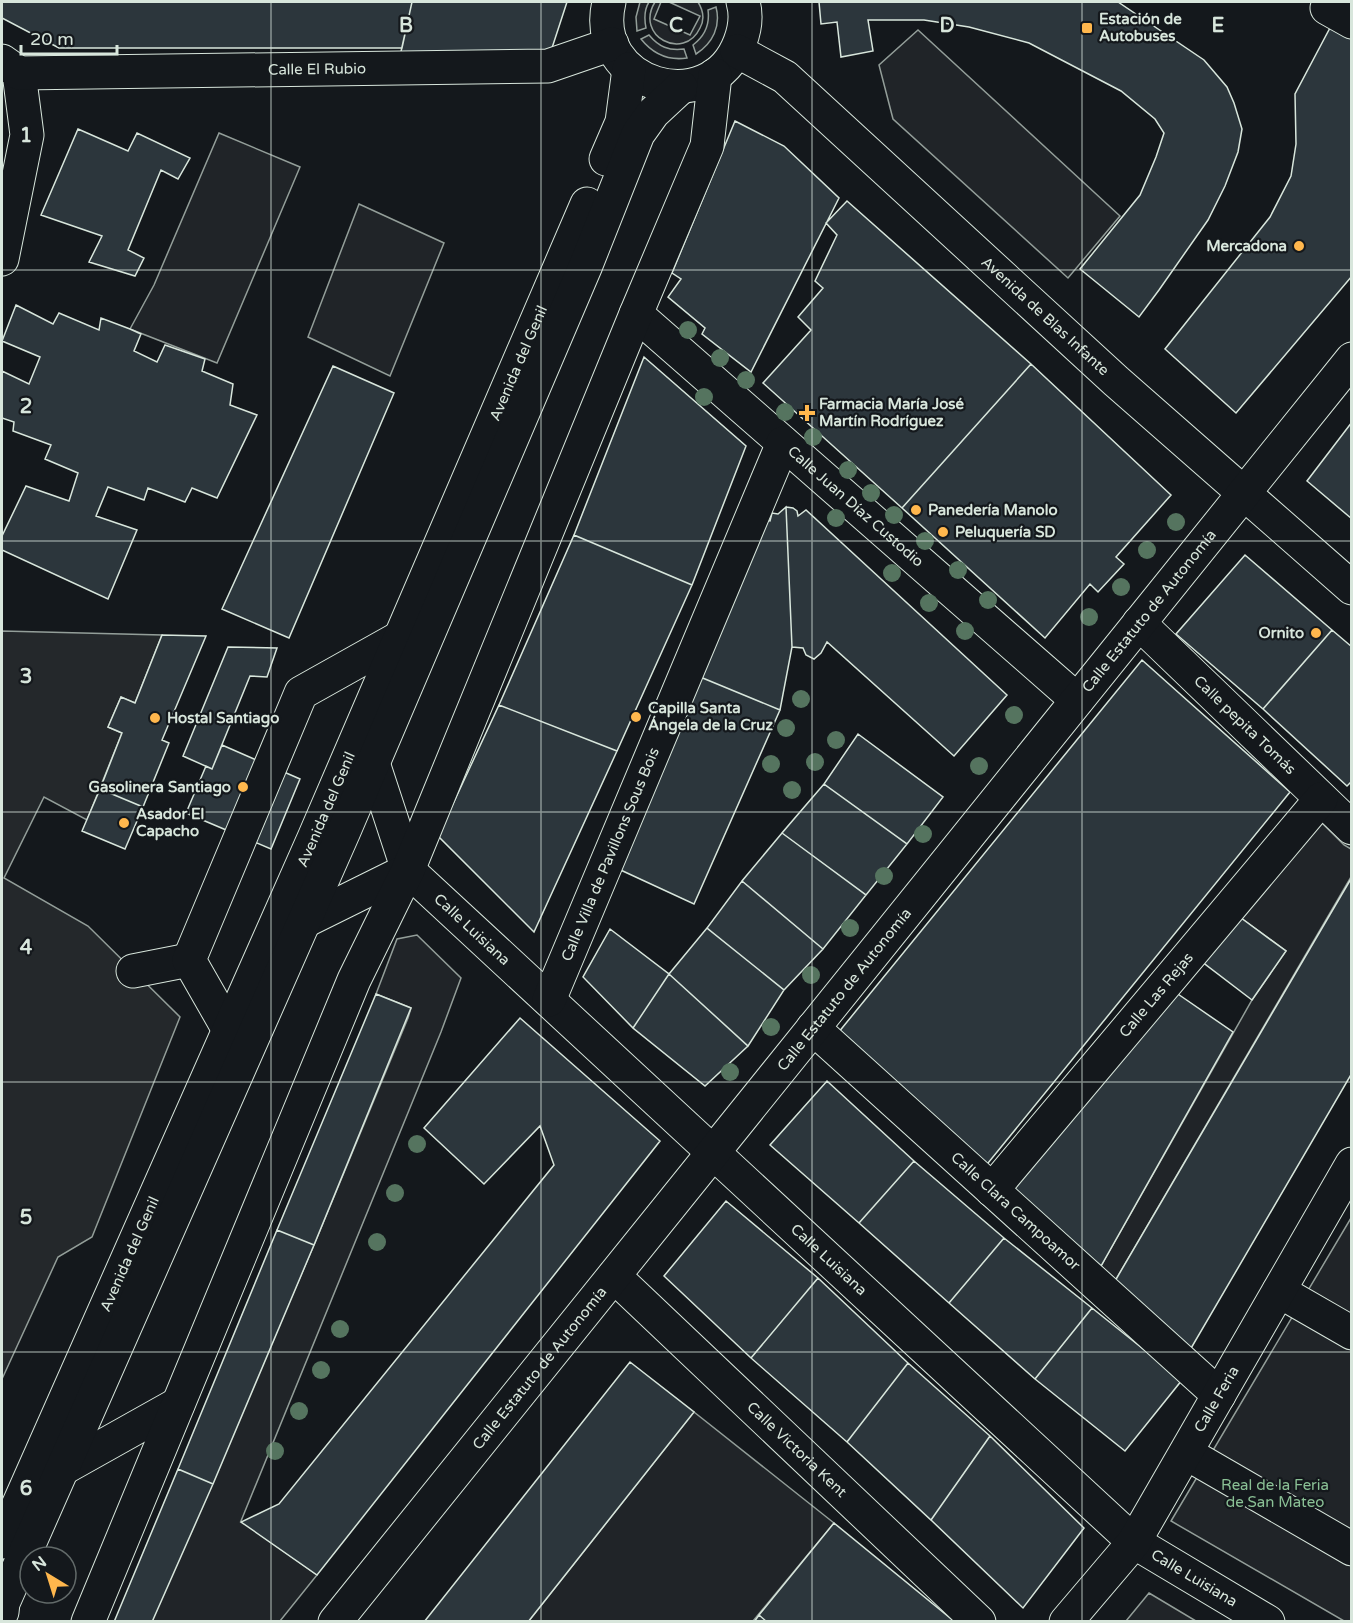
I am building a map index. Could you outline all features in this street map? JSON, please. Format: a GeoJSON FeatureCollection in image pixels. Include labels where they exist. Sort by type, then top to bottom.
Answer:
{"type":"FeatureCollection","features":[{"type":"Feature","properties":{"kind":"street","name":"Avenida del Genil"},"geometry":{"type":"LineString","coordinates":[[2,1542],[315,838],[622,122],[620,57],[607,25],[609,2]]}},
{"type":"Feature","properties":{"kind":"street"},"geometry":{"type":"LineString","coordinates":[[620,57],[640,77],[653,83],[681,87],[699,83],[715,75],[728,64],[737,51],[744,31],[746,11],[743,2]]}},
{"type":"Feature","properties":{"kind":"street","name":"Avenida de Blas Infante"},"geometry":{"type":"LineString","coordinates":[[737,51],[785,77],[1116,381],[1352,588]]}},
{"type":"Feature","properties":{"kind":"street","name":"Calle El Rubio"},"geometry":{"type":"LineString","coordinates":[[10,67],[548,66],[620,57]]}},
{"type":"Feature","properties":{"kind":"street"},"geometry":{"type":"LineString","coordinates":[[2,259],[27,135],[10,67]]}},
{"type":"Feature","properties":{"kind":"street"},"geometry":{"type":"LineString","coordinates":[[88,1622],[354,981],[408,870],[707,146],[715,75]]}},
{"type":"Feature","properties":{"kind":"street","name":"Avenida del Genil"},"geometry":{"type":"LineString","coordinates":[[2,1612],[3,1603],[373,763],[586,265],[638,134],[653,113],[681,87]]}},
{"type":"Feature","properties":{"kind":"street","name":"Calle Juan Díaz Custodio"},"geometry":{"type":"LineString","coordinates":[[636,314],[1077,700]]}},
{"type":"Feature","properties":{"kind":"street","name":"Calle Estatuto de Autonomía"},"geometry":{"type":"LineString","coordinates":[[335,1622],[1352,359]]}},
{"type":"Feature","properties":{"kind":"street","name":"Calle Villa de Pavillons Sous Bois"},"geometry":{"type":"LineString","coordinates":[[549,1000],[783,443]]}},
{"type":"Feature","properties":{"kind":"street","name":"Calle pepita Tomás"},"geometry":{"type":"LineString","coordinates":[[1139,623],[1352,828]]}},
{"type":"Feature","properties":{"kind":"street"},"geometry":{"type":"LineString","coordinates":[[189,960],[302,693],[401,637]]}},
{"type":"Feature","properties":{"kind":"street","name":"Calle Luisiana"},"geometry":{"type":"LineString","coordinates":[[373,763],[408,870],[1134,1542],[1268,1622]]}},
{"type":"Feature","properties":{"kind":"street","name":"Calle Las Rejas"},"geometry":{"type":"LineString","coordinates":[[992,1190],[1321,799]]}},
{"type":"Feature","properties":{"kind":"street"},"geometry":{"type":"LineString","coordinates":[[303,922],[408,870]]}},
{"type":"Feature","properties":{"kind":"street"},"geometry":{"type":"LineString","coordinates":[[133,970],[189,960]]}},
{"type":"Feature","properties":{"kind":"street"},"geometry":{"type":"LineString","coordinates":[[189,960],[229,1030]]}},
{"type":"Feature","properties":{"kind":"street","name":"Calle Clara Campoamor"},"geometry":{"type":"LineString","coordinates":[[813,1028],[1219,1395]]}},
{"type":"Feature","properties":{"kind":"street","name":"Calle Feria"},"geometry":{"type":"LineString","coordinates":[[1066,1622],[1134,1542],[1352,1164]]}},
{"type":"Feature","properties":{"kind":"street","name":"Calle Victoria Kent"},"geometry":{"type":"LineString","coordinates":[[614,1276],[979,1622]]}},
{"type":"Feature","properties":{"kind":"street"},"geometry":{"type":"LineString","coordinates":[[1279,1291],[1352,1333]]}},
{"type":"Feature","properties":{"kind":"street"},"geometry":{"type":"LineString","coordinates":[[62,1469],[178,1404]]}},
{"type":"Feature","properties":{"kind":"street"},"geometry":{"type":"LineString","coordinates":[[1186,1453],[1352,1549]]}},
{"type":"Feature","properties":{"kind":"green space"},"geometry":{"type":"Polygon","coordinates":[[[640,2],[649,2],[645,14],[646,28],[637,31],[636,17],[640,2]]]}},
{"type":"Feature","properties":{"kind":"green space"},"geometry":{"type":"Polygon","coordinates":[[[655,2],[661,2],[654,19],[690,35],[700,16],[669,2],[698,2],[703,18],[693,38],[683,43],[673,44],[656,34],[651,25],[650,14],[655,2]]]}},
{"type":"Feature","properties":{"kind":"green space"},"geometry":{"type":"Polygon","coordinates":[[[716,7],[717,21],[714,34],[707,45],[696,54],[693,45],[706,30],[708,10],[716,7]]]}},
{"type":"Feature","properties":{"kind":"green space"},"geometry":{"type":"Polygon","coordinates":[[[918,30],[1120,216],[1068,278],[893,119],[879,65],[918,30]]]}},
{"type":"Feature","properties":{"kind":"green space"},"geometry":{"type":"Polygon","coordinates":[[[649,35],[665,47],[684,49],[687,58],[667,57],[650,49],[641,39],[649,35]]]}},
{"type":"Feature","properties":{"kind":"green space"},"geometry":{"type":"Polygon","coordinates":[[[219,133],[300,167],[217,363],[130,329],[154,285],[219,133]]]}},
{"type":"Feature","properties":{"kind":"green space"},"geometry":{"type":"Polygon","coordinates":[[[359,204],[444,243],[390,376],[308,337],[359,204]]]}},
{"type":"Feature","properties":{"kind":"green space"},"geometry":{"type":"Polygon","coordinates":[[[1317,818],[1351,849],[1351,877],[1115,1281],[1101,1266],[1252,1000],[1286,951],[1237,915],[1317,818]]]}},
{"type":"Feature","properties":{"kind":"green space"},"geometry":{"type":"Polygon","coordinates":[[[417,935],[461,978],[241,1521],[317,1575],[280,1621],[151,1622],[314,1245],[408,1018],[411,1008],[376,994],[397,939],[417,935]]]}},
{"type":"Feature","properties":{"kind":"green space","name":"Real de la Feria de San Mateo"},"geometry":{"type":"Polygon","coordinates":[[[1351,1218],[1351,1621],[1344,1621],[1171,1521],[1351,1218]]]}},
{"type":"Feature","properties":{"kind":"green space"},"geometry":{"type":"Polygon","coordinates":[[[694,1412],[834,1523],[753,1621],[528,1622],[694,1412]]]}},
{"type":"Feature","properties":{"kind":"green space"},"geometry":{"type":"Polygon","coordinates":[[[1149,1593],[1196,1621],[1126,1621],[1149,1593]]]}},
{"type":"Feature","properties":{"kind":"shaded area"},"geometry":{"type":"Polygon","coordinates":[[[2,631],[162,635],[135,703],[121,697],[108,727],[122,733],[87,820],[44,797],[4,878],[88,926],[180,1017],[92,1237],[58,1257],[2,1379],[2,631]]]}},
{"type":"Feature","properties":{"kind":"building"},"geometry":{"type":"Polygon","coordinates":[[[2,2],[412,2],[402,48],[59,48],[2,18],[2,2]]]}},
{"type":"Feature","properties":{"kind":"building"},"geometry":{"type":"Polygon","coordinates":[[[412,2],[567,2],[551,51],[400,56],[412,2]]]}},
{"type":"Feature","properties":{"kind":"building"},"geometry":{"type":"Polygon","coordinates":[[[819,2],[1118,2],[1204,60],[1227,87],[1234,103],[1242,129],[1238,152],[1225,186],[1208,220],[1139,317],[1080,269],[1140,195],[1164,133],[1155,119],[1121,91],[1029,43],[969,27],[924,20],[868,20],[873,51],[841,57],[837,22],[821,24],[819,2]]]}},
{"type":"Feature","properties":{"kind":"building","name":"Mercadona"},"geometry":{"type":"Polygon","coordinates":[[[1331,26],[1352,38],[1352,276],[1236,413],[1165,349],[1270,217],[1291,176],[1296,144],[1295,94],[1331,26]]]}},
{"type":"Feature","properties":{"kind":"building"},"geometry":{"type":"Polygon","coordinates":[[[735,121],[784,146],[839,198],[751,372],[702,334],[705,328],[668,297],[681,279],[672,273],[735,121]]]}},
{"type":"Feature","properties":{"kind":"building"},"geometry":{"type":"Polygon","coordinates":[[[78,129],[128,151],[137,133],[190,158],[178,179],[161,170],[128,250],[144,258],[135,276],[89,262],[102,236],[41,215],[78,129]]]}},
{"type":"Feature","properties":{"kind":"building"},"geometry":{"type":"Polygon","coordinates":[[[847,201],[1031,364],[902,508],[763,383],[811,330],[798,317],[823,288],[815,281],[837,235],[826,223],[847,201]]]}},
{"type":"Feature","properties":{"kind":"building"},"geometry":{"type":"Polygon","coordinates":[[[16,305],[53,324],[59,313],[99,330],[101,318],[130,329],[141,334],[134,351],[157,362],[165,345],[205,359],[202,371],[233,384],[230,405],[257,415],[217,498],[192,488],[185,502],[148,488],[144,500],[108,487],[96,516],[137,530],[108,599],[2,550],[2,536],[26,486],[69,501],[78,473],[45,459],[51,445],[13,431],[14,422],[2,418],[2,371],[29,384],[40,357],[2,341],[16,305]]]}},
{"type":"Feature","properties":{"kind":"building"},"geometry":{"type":"Polygon","coordinates":[[[644,357],[746,446],[692,585],[574,535],[644,357]]]}},
{"type":"Feature","properties":{"kind":"building"},"geometry":{"type":"Polygon","coordinates":[[[1031,364],[1171,495],[1116,557],[1124,564],[1098,592],[1090,584],[1045,638],[902,508],[1031,364]]]}},
{"type":"Feature","properties":{"kind":"building"},"geometry":{"type":"Polygon","coordinates":[[[333,366],[394,393],[289,638],[222,609],[333,366]]]}},
{"type":"Feature","properties":{"kind":"building"},"geometry":{"type":"Polygon","coordinates":[[[1352,422],[1352,519],[1307,481],[1352,422]]]}},
{"type":"Feature","properties":{"kind":"building"},"geometry":{"type":"Polygon","coordinates":[[[786,507],[797,511],[798,516],[806,510],[1007,695],[954,756],[827,642],[821,653],[814,659],[806,655],[803,648],[792,647],[786,507]]]}},
{"type":"Feature","properties":{"kind":"building"},"geometry":{"type":"Polygon","coordinates":[[[786,507],[792,647],[780,710],[693,674],[759,519],[770,521],[772,513],[778,514],[786,507]]]}},
{"type":"Feature","properties":{"kind":"building"},"geometry":{"type":"Polygon","coordinates":[[[574,535],[692,585],[617,751],[499,705],[574,535]]]}},
{"type":"Feature","properties":{"kind":"building"},"geometry":{"type":"Polygon","coordinates":[[[1245,555],[1332,630],[1263,709],[1176,634],[1245,555]]]}},
{"type":"Feature","properties":{"kind":"building"},"geometry":{"type":"Polygon","coordinates":[[[1332,630],[1352,647],[1352,781],[1347,786],[1263,709],[1332,630]]]}},
{"type":"Feature","properties":{"kind":"building"},"geometry":{"type":"Polygon","coordinates":[[[162,635],[206,636],[162,740],[169,743],[143,807],[100,789],[122,733],[108,727],[121,697],[135,703],[162,635]]]}},
{"type":"Feature","properties":{"kind":"building"},"geometry":{"type":"Polygon","coordinates":[[[228,647],[277,648],[267,677],[250,676],[212,769],[183,756],[228,647]]]}},
{"type":"Feature","properties":{"kind":"building"},"geometry":{"type":"Polygon","coordinates":[[[1142,660],[1290,792],[984,1168],[838,1033],[1142,660]]]}},
{"type":"Feature","properties":{"kind":"building"},"geometry":{"type":"Polygon","coordinates":[[[693,674],[780,710],[694,904],[612,866],[693,674]]]}},
{"type":"Feature","properties":{"kind":"building"},"geometry":{"type":"Polygon","coordinates":[[[499,705],[617,751],[534,932],[438,836],[499,705]]]}},
{"type":"Feature","properties":{"kind":"building"},"geometry":{"type":"Polygon","coordinates":[[[858,734],[943,797],[907,844],[824,784],[858,734]]]}},
{"type":"Feature","properties":{"kind":"building"},"geometry":{"type":"Polygon","coordinates":[[[222,745],[300,779],[271,849],[186,813],[206,766],[212,769],[222,745]]]}},
{"type":"Feature","properties":{"kind":"building"},"geometry":{"type":"Polygon","coordinates":[[[824,784],[907,844],[866,895],[782,833],[824,784]]]}},
{"type":"Feature","properties":{"kind":"building"},"geometry":{"type":"Polygon","coordinates":[[[100,789],[143,807],[125,849],[82,831],[100,789]]]}},
{"type":"Feature","properties":{"kind":"building"},"geometry":{"type":"Polygon","coordinates":[[[782,833],[866,895],[823,949],[742,881],[782,833]]]}},
{"type":"Feature","properties":{"kind":"building"},"geometry":{"type":"Polygon","coordinates":[[[1352,877],[1352,1073],[1190,1350],[1115,1281],[1352,877]]]}},
{"type":"Feature","properties":{"kind":"building"},"geometry":{"type":"Polygon","coordinates":[[[742,881],[823,949],[784,990],[707,928],[742,881]]]}},
{"type":"Feature","properties":{"kind":"building"},"geometry":{"type":"Polygon","coordinates":[[[1237,915],[1286,951],[1252,1000],[1201,961],[1237,915]]]}},
{"type":"Feature","properties":{"kind":"building"},"geometry":{"type":"Polygon","coordinates":[[[707,928],[784,990],[748,1046],[669,974],[707,928]]]}},
{"type":"Feature","properties":{"kind":"building"},"geometry":{"type":"Polygon","coordinates":[[[610,929],[669,974],[633,1028],[583,977],[610,929]]]}},
{"type":"Feature","properties":{"kind":"building"},"geometry":{"type":"Polygon","coordinates":[[[669,974],[748,1046],[705,1086],[633,1028],[669,974]]]}},
{"type":"Feature","properties":{"kind":"building"},"geometry":{"type":"Polygon","coordinates":[[[1175,992],[1233,1032],[1101,1266],[1011,1187],[1175,992]]]}},
{"type":"Feature","properties":{"kind":"building"},"geometry":{"type":"Polygon","coordinates":[[[376,994],[411,1008],[314,1245],[277,1230],[376,994]]]}},
{"type":"Feature","properties":{"kind":"building"},"geometry":{"type":"Polygon","coordinates":[[[520,1018],[660,1141],[317,1575],[241,1522],[279,1504],[554,1165],[540,1126],[484,1184],[424,1128],[520,1018]]]}},
{"type":"Feature","properties":{"kind":"building"},"geometry":{"type":"Polygon","coordinates":[[[827,1081],[914,1161],[859,1223],[770,1145],[827,1081]]]}},
{"type":"Feature","properties":{"kind":"building"},"geometry":{"type":"Polygon","coordinates":[[[914,1161],[1004,1238],[949,1303],[859,1223],[914,1161]]]}},
{"type":"Feature","properties":{"kind":"building"},"geometry":{"type":"Polygon","coordinates":[[[726,1201],[818,1278],[751,1358],[664,1276],[726,1201]]]}},
{"type":"Feature","properties":{"kind":"building"},"geometry":{"type":"Polygon","coordinates":[[[277,1230],[314,1245],[213,1484],[178,1469],[277,1230]]]}},
{"type":"Feature","properties":{"kind":"building"},"geometry":{"type":"Polygon","coordinates":[[[1004,1238],[1092,1308],[1035,1379],[949,1303],[1004,1238]]]}},
{"type":"Feature","properties":{"kind":"building"},"geometry":{"type":"Polygon","coordinates":[[[818,1278],[908,1363],[847,1442],[751,1358],[818,1278]]]}},
{"type":"Feature","properties":{"kind":"building"},"geometry":{"type":"Polygon","coordinates":[[[1092,1308],[1182,1380],[1125,1451],[1035,1379],[1092,1308]]]}},
{"type":"Feature","properties":{"kind":"building"},"geometry":{"type":"Polygon","coordinates":[[[630,1362],[694,1412],[528,1622],[424,1622],[630,1362]]]}},
{"type":"Feature","properties":{"kind":"building"},"geometry":{"type":"Polygon","coordinates":[[[908,1363],[990,1436],[931,1520],[847,1442],[908,1363]]]}},
{"type":"Feature","properties":{"kind":"building"},"geometry":{"type":"Polygon","coordinates":[[[990,1436],[1084,1528],[1023,1608],[931,1520],[990,1436]]]}},
{"type":"Feature","properties":{"kind":"building"},"geometry":{"type":"Polygon","coordinates":[[[178,1469],[213,1484],[152,1622],[114,1622],[178,1469]]]}},
{"type":"Feature","properties":{"kind":"building"},"geometry":{"type":"Polygon","coordinates":[[[834,1523],[955,1622],[767,1622],[759,1615],[834,1523]]]}},
{"type":"Feature","properties":{"kind":"building"},"geometry":{"type":"Polygon","coordinates":[[[759,1615],[767,1622],[754,1622],[759,1615]]]}},
{"type":"Feature","properties":{"kind":"place","name":"Estación de Autobuses"},"geometry":{"type":"Point","coordinates":[1087,28]}},
{"type":"Feature","properties":{"kind":"place","name":"Mercadona"},"geometry":{"type":"Point","coordinates":[1299,246]}},
{"type":"Feature","properties":{"kind":"place","name":"Farmacia María José Martín Rodríguez"},"geometry":{"type":"Point","coordinates":[807,413]}},
{"type":"Feature","properties":{"kind":"place","name":"Panedería Manolo"},"geometry":{"type":"Point","coordinates":[916,510]}},
{"type":"Feature","properties":{"kind":"place","name":"Peluquería SD"},"geometry":{"type":"Point","coordinates":[943,532]}},
{"type":"Feature","properties":{"kind":"place","name":"Ornito"},"geometry":{"type":"Point","coordinates":[1316,633]}},
{"type":"Feature","properties":{"kind":"place","name":"Capilla Santa Ángela de la Cruz"},"geometry":{"type":"Point","coordinates":[636,717]}},
{"type":"Feature","properties":{"kind":"place","name":"Hostal Santiago"},"geometry":{"type":"Point","coordinates":[155,718]}},
{"type":"Feature","properties":{"kind":"place","name":"Gasolinera Santiago"},"geometry":{"type":"Point","coordinates":[243,787]}},
{"type":"Feature","properties":{"kind":"place","name":"Asador El Capacho"},"geometry":{"type":"Point","coordinates":[124,823]}}]}
